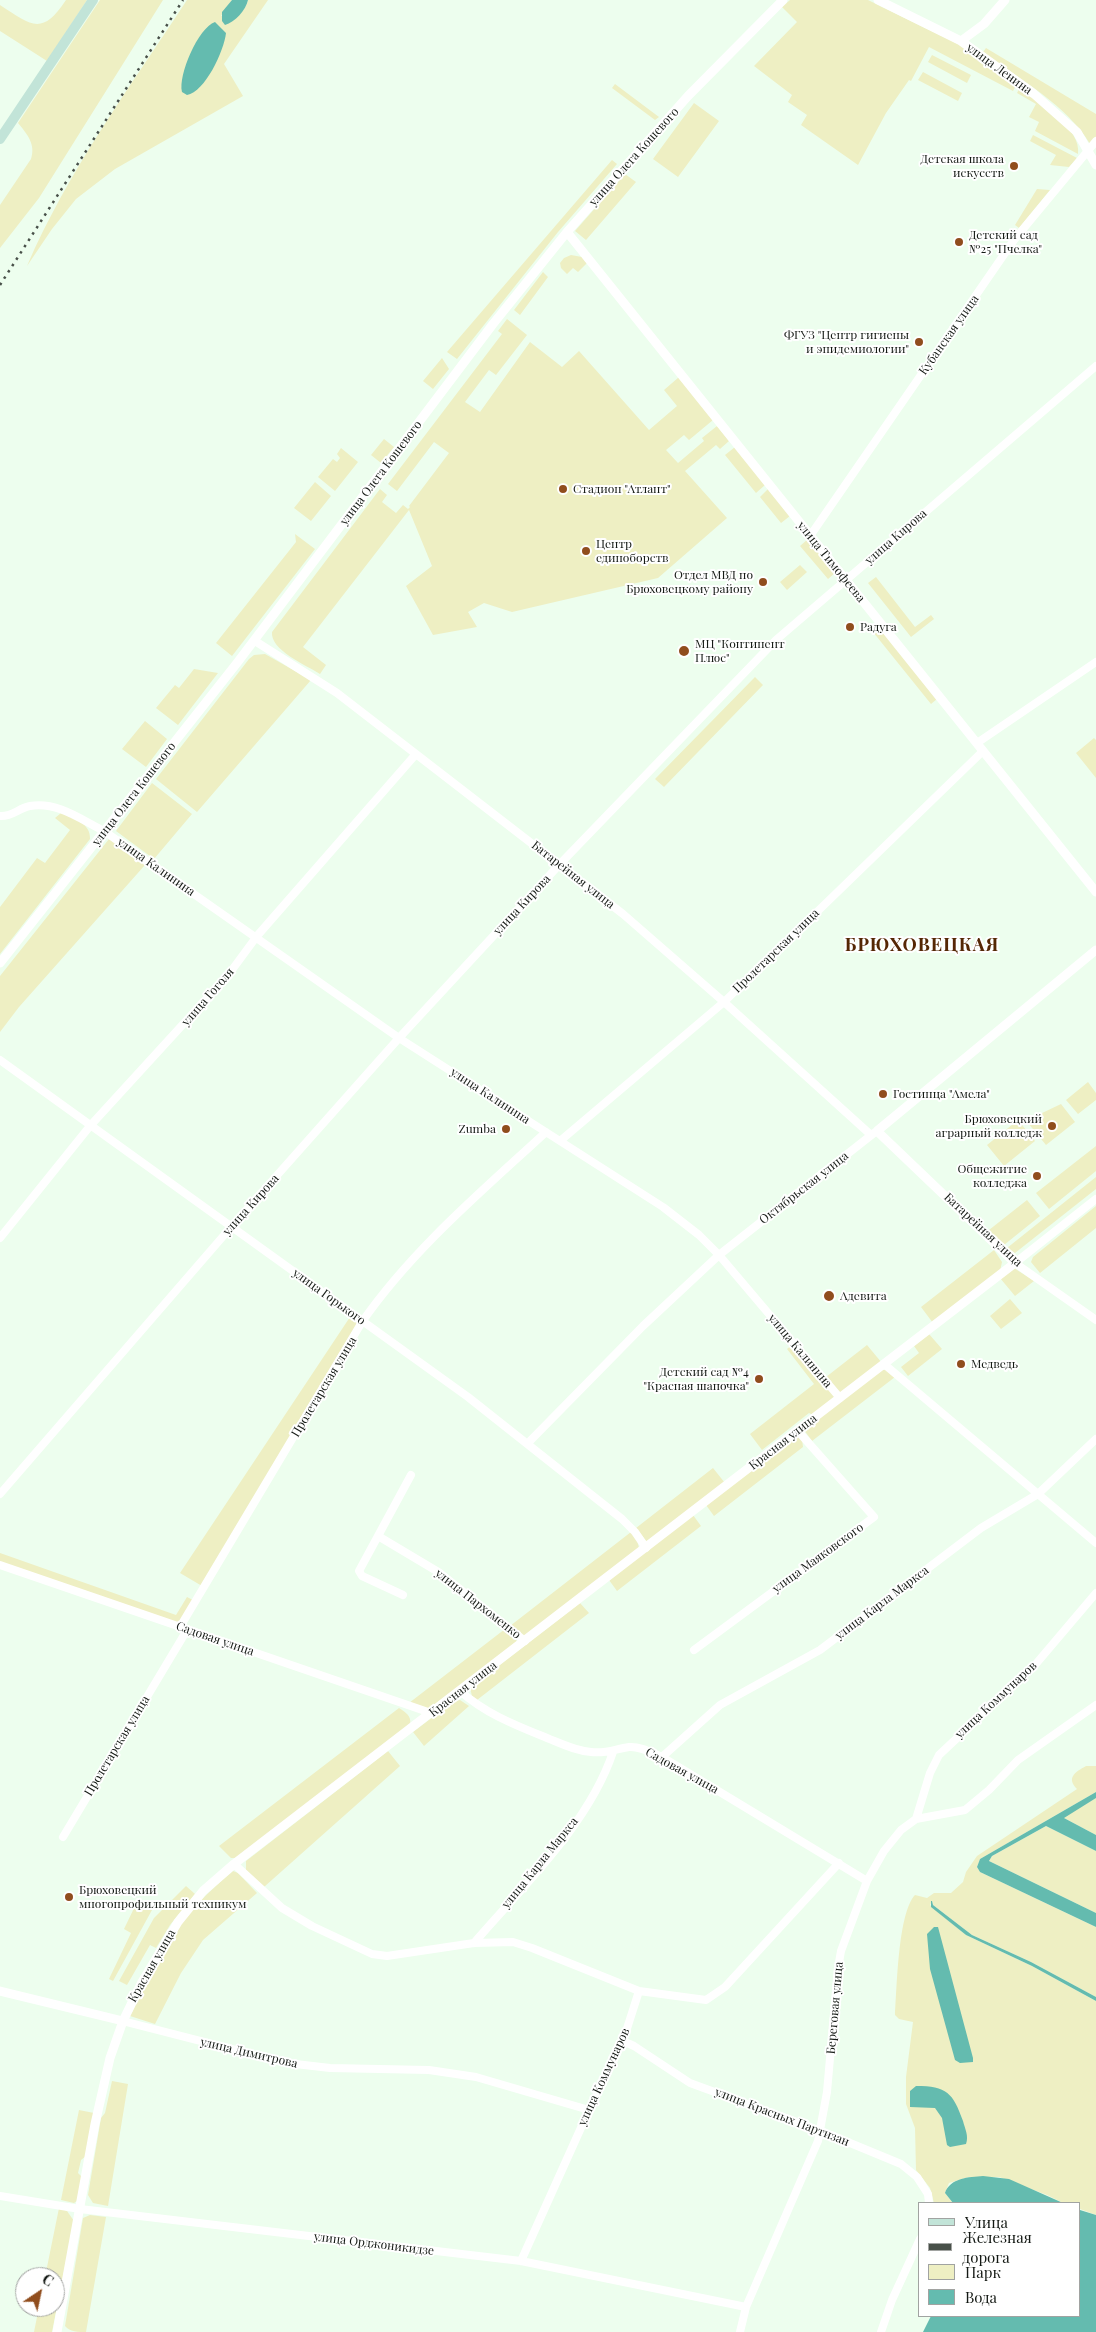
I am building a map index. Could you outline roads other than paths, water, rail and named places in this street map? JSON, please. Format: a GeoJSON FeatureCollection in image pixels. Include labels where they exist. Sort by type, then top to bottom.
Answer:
{"type":"FeatureCollection","features":[{"type":"Feature","properties":{"kind":"main road"},"geometry":{"type":"LineString","coordinates":[[0,139],[93,0]]}},
{"type":"Feature","properties":{"kind":"street","name":"улица Олега Кошевого"},"geometry":{"type":"LineString","coordinates":[[0,963],[255,641],[493,324],[566,232],[669,117],[783,0]]}},
{"type":"Feature","properties":{"kind":"street","name":"улица Ленина"},"geometry":{"type":"LineString","coordinates":[[878,0],[961,41],[1053,109],[1077,132],[1089,149],[1096,165]]}},
{"type":"Feature","properties":{"kind":"street"},"geometry":{"type":"LineString","coordinates":[[961,41],[984,24],[1005,0]]}},
{"type":"Feature","properties":{"kind":"street","name":"Кубанская улица"},"geometry":{"type":"LineString","coordinates":[[810,536],[1018,236],[1096,141]]}},
{"type":"Feature","properties":{"kind":"street","name":"улица Тимофеева"},"geometry":{"type":"LineString","coordinates":[[566,232],[1096,892]]}},
{"type":"Feature","properties":{"kind":"street","name":"улица Кирова"},"geometry":{"type":"LineString","coordinates":[[0,1494],[232,1226],[399,1038],[559,864],[776,640],[1096,366]]}},
{"type":"Feature","properties":{"kind":"street","name":"Батарейная улица"},"geometry":{"type":"LineString","coordinates":[[255,641],[326,685],[559,864],[649,936],[874,1133],[1016,1263],[1096,1320]]}},
{"type":"Feature","properties":{"kind":"street"},"geometry":{"type":"LineString","coordinates":[[977,743],[1096,662]]}},
{"type":"Feature","properties":{"kind":"street","name":"Пролетарская улица"},"geometry":{"type":"LineString","coordinates":[[560,1141],[724,1002],[983,751]]}},
{"type":"Feature","properties":{"kind":"street","name":"улица Гоголя"},"geometry":{"type":"LineString","coordinates":[[0,1238],[90,1126],[229,974],[257,936],[416,754]]}},
{"type":"Feature","properties":{"kind":"street","name":"улица Калинина"},"geometry":{"type":"LineString","coordinates":[[0,816],[7,816],[31,806],[50,807],[64,810],[104,831],[257,936],[399,1038],[677,1217],[719,1255],[840,1398]]}},
{"type":"Feature","properties":{"kind":"street","name":"Октябрьская улица"},"geometry":{"type":"LineString","coordinates":[[528,1443],[643,1326],[719,1255],[874,1133],[1096,950]]}},
{"type":"Feature","properties":{"kind":"street","name":"улица Горького"},"geometry":{"type":"LineString","coordinates":[[0,1060],[468,1397],[622,1519],[635,1532],[646,1548]]}},
{"type":"Feature","properties":{"kind":"street","name":"Пролетарская улица"},"geometry":{"type":"LineString","coordinates":[[63,1837],[362,1322],[392,1281],[416,1253],[546,1132]]}},
{"type":"Feature","properties":{"kind":"street","name":"Красная улица"},"geometry":{"type":"LineString","coordinates":[[58,2332],[101,2096],[123,2021],[142,1982],[178,1922],[203,1891],[234,1864],[1016,1263],[1096,1199]]}},
{"type":"Feature","properties":{"kind":"street"},"geometry":{"type":"LineString","coordinates":[[884,1364],[1096,1544]]}},
{"type":"Feature","properties":{"kind":"street","name":"улица Маяковского"},"geometry":{"type":"LineString","coordinates":[[694,1650],[874,1517],[798,1431]]}},
{"type":"Feature","properties":{"kind":"street","name":"улица Карла Маркса"},"geometry":{"type":"LineString","coordinates":[[662,1757],[720,1705],[820,1650],[981,1528],[1038,1494],[1096,1439]]}},
{"type":"Feature","properties":{"kind":"street"},"geometry":{"type":"LineString","coordinates":[[403,1595],[360,1574],[360,1567],[412,1475]]}},
{"type":"Feature","properties":{"kind":"street","name":"улица Пархоменко"},"geometry":{"type":"LineString","coordinates":[[378,1536],[440,1573],[525,1641]]}},
{"type":"Feature","properties":{"kind":"street","name":"Садовая улица"},"geometry":{"type":"LineString","coordinates":[[0,1565],[431,1714]]}},
{"type":"Feature","properties":{"kind":"street","name":"улица Коммунаров"},"geometry":{"type":"LineString","coordinates":[[916,1819],[930,1773],[939,1755],[1035,1665],[1096,1593]]}},
{"type":"Feature","properties":{"kind":"street","name":"Садовая улица"},"geometry":{"type":"LineString","coordinates":[[460,1690],[482,1708],[520,1727],[575,1749],[590,1752],[613,1752],[630,1747],[662,1757],[867,1881]]}},
{"type":"Feature","properties":{"kind":"street","name":"Береговая улица"},"geometry":{"type":"LineString","coordinates":[[740,2332],[746,2306],[812,2157],[821,2131],[829,2076],[838,1968],[848,1931],[867,1881],[895,1836],[916,1819],[965,1810],[1018,1760],[1096,1705]]}},
{"type":"Feature","properties":{"kind":"street","name":"улица Карла Маркса"},"geometry":{"type":"LineString","coordinates":[[474,1943],[572,1828],[602,1781],[613,1752]]}},
{"type":"Feature","properties":{"kind":"street"},"geometry":{"type":"LineString","coordinates":[[234,1864],[282,1908],[363,1952],[387,1956],[474,1943],[500,1941],[522,1944],[639,1991],[706,2000],[725,1987],[839,1863]]}},
{"type":"Feature","properties":{"kind":"street","name":"улица Димитрова"},"geometry":{"type":"LineString","coordinates":[[0,1991],[288,2063],[330,2068],[429,2070],[476,2077],[589,2110]]}},
{"type":"Feature","properties":{"kind":"street","name":"улица Коммунаров"},"geometry":{"type":"LineString","coordinates":[[521,2261],[589,2110],[623,2041],[639,1991]]}},
{"type":"Feature","properties":{"kind":"street","name":"улица Красных Партизан"},"geometry":{"type":"LineString","coordinates":[[623,2041],[634,2046],[690,2083],[821,2131],[892,2160],[909,2170],[925,2188],[929,2202]]}},
{"type":"Feature","properties":{"kind":"street","name":"улица Орджоникидзе"},"geometry":{"type":"LineString","coordinates":[[0,2196],[80,2209],[521,2261],[746,2306]]}},
{"type":"Feature","properties":{"kind":"street"},"geometry":{"type":"LineString","coordinates":[[881,2332],[892,2300],[918,2243]]}},
{"type":"Feature","properties":{"kind":"water"},"geometry":{"type":"Polygon","coordinates":[[[232,0],[248,0],[240,15],[225,25],[222,21],[222,12],[232,0]]]}},
{"type":"Feature","properties":{"kind":"water"},"geometry":{"type":"Polygon","coordinates":[[[215,22],[226,33],[222,50],[207,79],[194,92],[187,95],[182,92],[186,64],[202,33],[215,22]]]}},
{"type":"Feature","properties":{"kind":"water"},"geometry":{"type":"Polygon","coordinates":[[[1096,1792],[1096,1798],[1064,1818],[1096,1835],[1096,1851],[1046,1826],[992,1856],[989,1861],[1096,1913],[1096,1927],[980,1872],[977,1867],[980,1859],[1096,1792]]]}},
{"type":"Feature","properties":{"kind":"water"},"geometry":{"type":"Polygon","coordinates":[[[931,1901],[933,1905],[972,1935],[1031,1962],[1096,1997],[1096,2001],[1032,1966],[966,1935],[931,1907],[931,1901]]]}},
{"type":"Feature","properties":{"kind":"water"},"geometry":{"type":"Polygon","coordinates":[[[934,1927],[938,1927],[973,2062],[960,2063],[955,2060],[930,1969],[927,1934],[934,1927]]]}},
{"type":"Feature","properties":{"kind":"water"},"geometry":{"type":"Polygon","coordinates":[[[916,2086],[927,2086],[942,2090],[952,2098],[963,2121],[967,2135],[966,2144],[950,2147],[947,2145],[942,2118],[935,2108],[910,2107],[910,2091],[916,2086]]]}},
{"type":"Feature","properties":{"kind":"water"},"geometry":{"type":"Polygon","coordinates":[[[983,2176],[1009,2179],[1061,2202],[952,2202],[945,2193],[947,2188],[956,2181],[983,2176]]]}},
{"type":"Feature","properties":{"kind":"water"},"geometry":{"type":"Polygon","coordinates":[[[1081,2210],[1096,2215],[1096,2332],[923,2332],[930,2317],[1081,2317],[1081,2210]]]}},
{"type":"Feature","properties":{"kind":"railway"},"geometry":{"type":"LineString","coordinates":[[0,285],[183,0]]}},
{"type":"Feature","properties":{"kind":"place","name":"Детская школа искусств"},"geometry":{"type":"Point","coordinates":[1014,166]}},
{"type":"Feature","properties":{"kind":"place","name":"Детский сад №25 \"Пчелка\""},"geometry":{"type":"Point","coordinates":[959,242]}},
{"type":"Feature","properties":{"kind":"place","name":"ФГУЗ \"Центр гигиены и эпидемиологии\""},"geometry":{"type":"Point","coordinates":[919,342]}},
{"type":"Feature","properties":{"kind":"place","name":"Стадион \"Атлант\""},"geometry":{"type":"Point","coordinates":[563,489]}},
{"type":"Feature","properties":{"kind":"place","name":"Центр единоборств"},"geometry":{"type":"Point","coordinates":[586,551]}},
{"type":"Feature","properties":{"kind":"place","name":"Отдел МВД по Брюховецкому району"},"geometry":{"type":"Point","coordinates":[763,582]}},
{"type":"Feature","properties":{"kind":"place","name":"Радуга"},"geometry":{"type":"Point","coordinates":[850,627]}},
{"type":"Feature","properties":{"kind":"place","name":"МЦ \"Континент Плюс\""},"geometry":{"type":"Point","coordinates":[684,651]}},
{"type":"Feature","properties":{"kind":"place","name":"Гостинца \"Амела\""},"geometry":{"type":"Point","coordinates":[883,1094]}},
{"type":"Feature","properties":{"kind":"place","name":"Брюховецкий аграрный колледж"},"geometry":{"type":"Point","coordinates":[1052,1126]}},
{"type":"Feature","properties":{"kind":"place","name":"Zumba"},"geometry":{"type":"Point","coordinates":[506,1129]}},
{"type":"Feature","properties":{"kind":"place","name":"Общежитие колледжа"},"geometry":{"type":"Point","coordinates":[1037,1176]}},
{"type":"Feature","properties":{"kind":"place","name":"Адевита"},"geometry":{"type":"Point","coordinates":[829,1296]}},
{"type":"Feature","properties":{"kind":"place","name":"Медведь"},"geometry":{"type":"Point","coordinates":[961,1364]}},
{"type":"Feature","properties":{"kind":"place","name":"Детский сад №4 \"Красная шапочка\""},"geometry":{"type":"Point","coordinates":[759,1379]}},
{"type":"Feature","properties":{"kind":"place","name":"Брюховецкий многопрофильный техникум"},"geometry":{"type":"Point","coordinates":[69,1897]}},
{"type":"Feature","properties":{"kind":"district","name":"БРЮХОВЕЦКАЯ"},"geometry":{"type":"Point","coordinates":[922,945]}}]}
